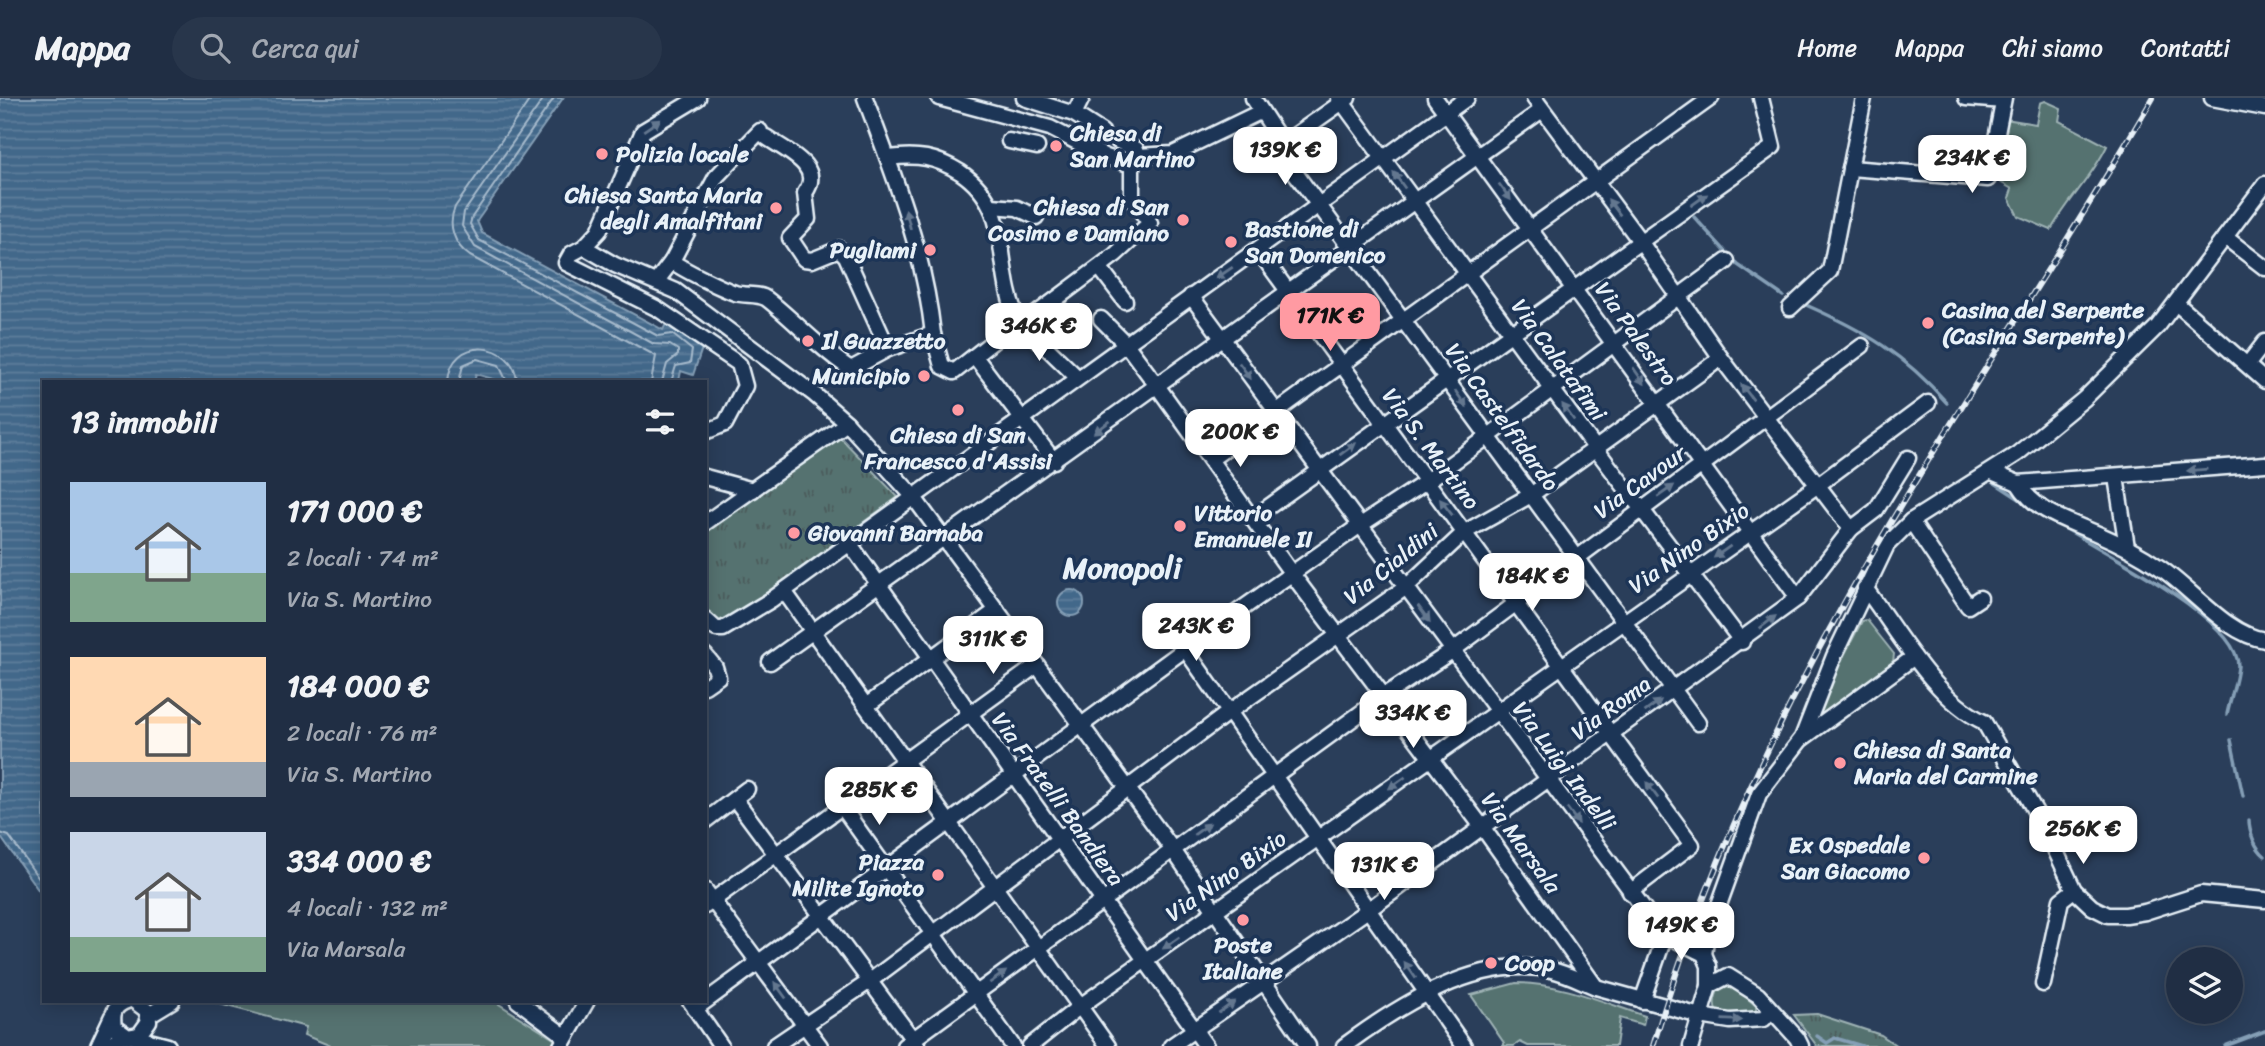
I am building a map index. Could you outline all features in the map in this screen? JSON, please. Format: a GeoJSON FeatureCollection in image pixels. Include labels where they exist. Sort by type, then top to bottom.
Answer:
{"type":"FeatureCollection","features":[{"type":"Feature","properties":{"kind":"street"},"geometry":{"type":"LineString","coordinates":[[865,98],[889,158],[907,214],[930,306],[933,334],[942,366],[947,372],[954,372],[976,358],[1022,322],[1100,268],[1150,223],[1132,199],[1136,149],[1118,141]]}},
{"type":"Feature","properties":{"kind":"street"},"geometry":{"type":"LineString","coordinates":[[939,98],[1050,128],[1106,157],[1135,161],[1173,154],[1260,112],[1269,98]]}},
{"type":"Feature","properties":{"kind":"street"},"geometry":{"type":"LineString","coordinates":[[1024,98],[1074,114],[1102,132]]}},
{"type":"Feature","properties":{"kind":"street"},"geometry":{"type":"LineString","coordinates":[[1074,114],[1082,98]]}},
{"type":"Feature","properties":{"kind":"street","name":"Via Castelfidardo"},"geometry":{"type":"LineString","coordinates":[[1253,98],[1280,146],[1320,206],[1698,723]]}},
{"type":"Feature","properties":{"kind":"street","name":"Via Palestro"},"geometry":{"type":"LineString","coordinates":[[1435,98],[1798,598]]}},
{"type":"Feature","properties":{"kind":"street"},"geometry":{"type":"LineString","coordinates":[[707,621],[716,629],[723,629],[784,591],[912,495],[1320,206],[1467,98]]}},
{"type":"Feature","properties":{"kind":"street"},"geometry":{"type":"LineString","coordinates":[[1211,458],[1404,322],[1712,98]]}},
{"type":"Feature","properties":{"kind":"street"},"geometry":{"type":"LineString","coordinates":[[1253,518],[1773,147],[1762,98]]}},
{"type":"Feature","properties":{"kind":"street"},"geometry":{"type":"LineString","coordinates":[[1790,308],[1830,271],[1864,98]]}},
{"type":"Feature","properties":{"kind":"street"},"geometry":{"type":"LineString","coordinates":[[1850,169],[1988,179],[2004,100],[1966,98]]}},
{"type":"Feature","properties":{"kind":"street"},"geometry":{"type":"LineString","coordinates":[[2212,98],[2265,108]]}},
{"type":"Feature","properties":{"kind":"street"},"geometry":{"type":"LineString","coordinates":[[1280,146],[1343,100]]}},
{"type":"Feature","properties":{"kind":"street","name":"Via Calatafimi"},"geometry":{"type":"LineString","coordinates":[[1343,100],[1595,449],[1742,642]]}},
{"type":"Feature","properties":{"kind":"street"},"geometry":{"type":"LineString","coordinates":[[693,101],[643,131],[599,231],[584,247],[571,254],[566,263],[658,309],[739,364],[745,386],[724,424],[707,431]]}},
{"type":"Feature","properties":{"kind":"street"},"geometry":{"type":"LineString","coordinates":[[771,663],[1478,156],[1538,104],[1640,241],[1721,358],[1851,529]]}},
{"type":"Feature","properties":{"kind":"street"},"geometry":{"type":"LineString","coordinates":[[656,282],[672,261],[716,177],[763,134],[807,166],[812,176],[812,184],[805,193],[808,219],[790,238],[804,259],[812,260],[839,249],[846,256],[888,349]]}},
{"type":"Feature","properties":{"kind":"street"},"geometry":{"type":"LineString","coordinates":[[1009,142],[1037,147]]}},
{"type":"Feature","properties":{"kind":"street"},"geometry":{"type":"LineString","coordinates":[[889,158],[917,154],[952,167],[973,181],[992,206],[1006,259],[1005,284],[1008,300],[1022,322],[1078,378]]}},
{"type":"Feature","properties":{"kind":"street"},"geometry":{"type":"LineString","coordinates":[[1691,1046],[1709,986],[1705,947],[1759,794],[1802,738],[1865,588],[1887,545],[1911,521],[1992,472],[2084,399],[2158,327],[2265,184]]}},
{"type":"Feature","properties":{"kind":"street"},"geometry":{"type":"LineString","coordinates":[[992,206],[1017,208],[1036,217]]}},
{"type":"Feature","properties":{"kind":"street"},"geometry":{"type":"LineString","coordinates":[[2225,237],[2265,268]]}},
{"type":"Feature","properties":{"kind":"street"},"geometry":{"type":"LineString","coordinates":[[584,247],[686,299],[815,395],[847,423],[912,495],[946,539],[1173,850],[1308,1046]]}},
{"type":"Feature","properties":{"kind":"street","name":"Via S. Martino"},"geometry":{"type":"LineString","coordinates":[[1258,250],[1692,845],[1630,892]]}},
{"type":"Feature","properties":{"kind":"street"},"geometry":{"type":"LineString","coordinates":[[672,261],[680,268],[735,293],[765,297],[788,320],[807,330],[851,369],[888,349],[933,334]]}},
{"type":"Feature","properties":{"kind":"street"},"geometry":{"type":"LineString","coordinates":[[707,996],[760,962],[1185,649],[1553,391],[1727,261]]}},
{"type":"Feature","properties":{"kind":"street"},"geometry":{"type":"LineString","coordinates":[[1100,268],[1125,301]]}},
{"type":"Feature","properties":{"kind":"street","name":"Via Luigi Indelli"},"geometry":{"type":"LineString","coordinates":[[1191,296],[1662,933]]}},
{"type":"Feature","properties":{"kind":"street"},"geometry":{"type":"LineString","coordinates":[[2176,303],[2265,381]]}},
{"type":"Feature","properties":{"kind":"street","name":"Via Marsala"},"geometry":{"type":"LineString","coordinates":[[1101,319],[1126,344],[1211,458],[1292,574],[1483,828],[1596,987]]}},
{"type":"Feature","properties":{"kind":"street"},"geometry":{"type":"LineString","coordinates":[[2248,364],[2265,342]]}},
{"type":"Feature","properties":{"kind":"street","name":"Via Cavour"},"geometry":{"type":"LineString","coordinates":[[911,1044],[975,993],[1275,778],[1384,696],[1517,603],[1862,346]]}},
{"type":"Feature","properties":{"kind":"street"},"geometry":{"type":"LineString","coordinates":[[976,358],[1054,461]]}},
{"type":"Feature","properties":{"kind":"street","name":"Via Cialdini"},"geometry":{"type":"LineString","coordinates":[[774,1046],[870,981],[1229,712],[1405,588],[1465,532],[1531,495],[1721,358]]}},
{"type":"Feature","properties":{"kind":"street","name":"Via Nino Bixio"},"geometry":{"type":"LineString","coordinates":[[1030,1046],[1079,1007],[1818,485],[1928,403]]}},
{"type":"Feature","properties":{"kind":"street"},"geometry":{"type":"LineString","coordinates":[[707,522],[847,423]]}},
{"type":"Feature","properties":{"kind":"street","name":"Via Roma"},"geometry":{"type":"LineString","coordinates":[[1171,1046],[1483,828],[1742,642],[1798,598],[1851,529],[1876,510],[1908,458]]}},
{"type":"Feature","properties":{"kind":"street"},"geometry":{"type":"LineString","coordinates":[[1992,472],[2018,483],[2265,464]]}},
{"type":"Feature","properties":{"kind":"street"},"geometry":{"type":"LineString","coordinates":[[2116,477],[2127,547]]}},
{"type":"Feature","properties":{"kind":"street"},"geometry":{"type":"LineString","coordinates":[[707,478],[753,489]]}},
{"type":"Feature","properties":{"kind":"street"},"geometry":{"type":"LineString","coordinates":[[2018,483],[2028,499],[2054,516],[2127,547],[2162,569],[2240,631],[2265,640]]}},
{"type":"Feature","properties":{"kind":"street"},"geometry":{"type":"LineString","coordinates":[[1911,521],[1968,606],[1980,598]]}},
{"type":"Feature","properties":{"kind":"street","name":"Via Fratelli Bandiera"},"geometry":{"type":"LineString","coordinates":[[850,544],[1206,1046]]}},
{"type":"Feature","properties":{"kind":"street"},"geometry":{"type":"LineString","coordinates":[[1865,588],[1914,657],[1967,714],[1984,722],[2046,830],[2074,890],[2092,907],[2108,915],[2145,912],[2201,894],[2265,900]]}},
{"type":"Feature","properties":{"kind":"street"},"geometry":{"type":"LineString","coordinates":[[784,591],[1108,1046]]}},
{"type":"Feature","properties":{"kind":"street"},"geometry":{"type":"LineString","coordinates":[[866,706],[997,610]]}},
{"type":"Feature","properties":{"kind":"street"},"geometry":{"type":"LineString","coordinates":[[1185,649],[1464,1046]]}},
{"type":"Feature","properties":{"kind":"street"},"geometry":{"type":"LineString","coordinates":[[707,657],[715,667],[718,677],[707,685]]}},
{"type":"Feature","properties":{"kind":"street"},"geometry":{"type":"LineString","coordinates":[[1802,738],[1914,657]]}},
{"type":"Feature","properties":{"kind":"street"},"geometry":{"type":"LineString","coordinates":[[820,1046],[760,962],[708,899],[843,808],[1037,666]]}},
{"type":"Feature","properties":{"kind":"street"},"geometry":{"type":"LineString","coordinates":[[707,820],[747,789]]}},
{"type":"Feature","properties":{"kind":"street"},"geometry":{"type":"LineString","coordinates":[[735,799],[778,853],[870,981],[911,1044]]}},
{"type":"Feature","properties":{"kind":"street"},"geometry":{"type":"LineString","coordinates":[[843,808],[1013,1046]]}},
{"type":"Feature","properties":{"kind":"street"},"geometry":{"type":"LineString","coordinates":[[2043,984],[2061,900],[2074,890]]}},
{"type":"Feature","properties":{"kind":"street"},"geometry":{"type":"LineString","coordinates":[[1642,1001],[1662,944],[1662,933],[1705,947],[1714,960],[1744,982],[1801,1046]]}},
{"type":"Feature","properties":{"kind":"street"},"geometry":{"type":"LineString","coordinates":[[1344,1046],[1426,992],[1477,975],[1521,968],[1550,970],[1596,987],[1700,1016],[1730,1021],[1764,1019],[1771,1010]]}},
{"type":"Feature","properties":{"kind":"street"},"geometry":{"type":"LineString","coordinates":[[1709,986],[1728,976],[1744,982]]}},
{"type":"Feature","properties":{"kind":"street"},"geometry":{"type":"LineString","coordinates":[[99,1046],[112,1015],[122,1003]]}},
{"type":"Feature","properties":{"kind":"street"},"geometry":{"type":"LineString","coordinates":[[109,1046],[128,1036],[149,1014],[168,1003]]}},
{"type":"Feature","properties":{"kind":"street"},"geometry":{"type":"LineString","coordinates":[[520,1003],[563,1041],[586,1003]]}},
{"type":"Feature","properties":{"kind":"street"},"geometry":{"type":"LineString","coordinates":[[692,1005],[721,1046]]}},
{"type":"Feature","properties":{"kind":"street"},"geometry":{"type":"LineString","coordinates":[[149,1014],[166,1045]]}},
{"type":"Feature","properties":{"kind":"street"},"geometry":{"type":"LineString","coordinates":[[112,1015],[114,1027],[128,1036],[166,1045]]}},
{"type":"Feature","properties":{"kind":"green space"},"geometry":{"type":"Polygon","coordinates":[[[2045,101],[2061,108],[2059,121],[2107,146],[2051,230],[2018,216],[2009,198],[2012,189],[1993,178],[2005,119],[2036,124],[2040,103],[2045,101]]]}},
{"type":"Feature","properties":{"kind":"green space"},"geometry":{"type":"Polygon","coordinates":[[[838,435],[898,497],[728,621],[718,625],[707,616],[707,526],[838,435]]]}},
{"type":"Feature","properties":{"kind":"green space"},"geometry":{"type":"Polygon","coordinates":[[[1867,620],[1894,654],[1893,662],[1823,716],[1819,709],[1822,698],[1862,621],[1867,620]]]}},
{"type":"Feature","properties":{"kind":"green space"},"geometry":{"type":"Polygon","coordinates":[[[1728,981],[1756,1006],[1756,1011],[1734,1018],[1718,1015],[1716,995],[1722,982],[1728,981]]]}},
{"type":"Feature","properties":{"kind":"green space"},"geometry":{"type":"Polygon","coordinates":[[[1516,983],[1549,986],[1598,999],[1645,1016],[1643,1025],[1620,1018],[1616,1046],[1528,1046],[1520,1042],[1514,1046],[1503,1046],[1504,1043],[1471,995],[1516,983]]]}},
{"type":"Feature","properties":{"kind":"green space"},"geometry":{"type":"Polygon","coordinates":[[[216,1003],[497,1003],[557,1041],[555,1046],[331,1046],[304,1035],[306,1027],[216,1003]]]}},
{"type":"Feature","properties":{"kind":"green space"},"geometry":{"type":"Polygon","coordinates":[[[1817,1014],[1881,1035],[1897,1046],[1817,1046],[1794,1015],[1817,1014]]]}},
{"type":"Feature","properties":{"kind":"water"},"geometry":{"type":"Polygon","coordinates":[[[0,98],[563,98],[477,221],[482,233],[663,330],[667,322],[702,348],[693,375],[681,371],[679,380],[496,380],[476,374],[474,380],[42,380],[42,895],[0,836],[0,98]]]}},
{"type":"Feature","properties":{"kind":"water"},"geometry":{"type":"Polygon","coordinates":[[[1071,590],[1080,594],[1084,603],[1080,612],[1071,616],[1062,612],[1058,603],[1062,594],[1071,590]]]}},
{"type":"Feature","properties":{"kind":"waterway"},"geometry":{"type":"LineString","coordinates":[[1694,217],[1738,265],[1783,296]]}},
{"type":"Feature","properties":{"kind":"waterway"},"geometry":{"type":"LineString","coordinates":[[1806,305],[1847,324],[1882,345],[1915,371],[1947,403]]}},
{"type":"Feature","properties":{"kind":"waterway"},"geometry":{"type":"LineString","coordinates":[[1995,483],[2027,504]]}},
{"type":"Feature","properties":{"kind":"waterway"},"geometry":{"type":"LineString","coordinates":[[2060,525],[2163,587],[2216,627],[2232,647],[2238,666],[2227,714]]}},
{"type":"Feature","properties":{"kind":"waterway"},"geometry":{"type":"LineString","coordinates":[[2231,740],[2243,796]]}},
{"type":"Feature","properties":{"kind":"waterway"},"geometry":{"type":"LineString","coordinates":[[2249,820],[2253,840],[2265,856]]}},
{"type":"Feature","properties":{"kind":"waterway"},"geometry":{"type":"LineString","coordinates":[[2225,1046],[2265,1031]]}},
{"type":"Feature","properties":{"kind":"waterway"},"geometry":{"type":"LineString","coordinates":[[1817,1036],[1827,1043],[1835,1038],[1862,1046]]}},
{"type":"Feature","properties":{"kind":"railway"},"geometry":{"type":"LineString","coordinates":[[1653,1046],[1697,916],[1723,852],[1750,788],[1811,664],[1911,488],[2153,98]]}},
{"type":"Feature","properties":{"kind":"place","name":"Chiesa di San Martino"},"geometry":{"type":"Point","coordinates":[1056,146]}},
{"type":"Feature","properties":{"kind":"place","name":"Polizia locale"},"geometry":{"type":"Point","coordinates":[602,154]}},
{"type":"Feature","properties":{"kind":"place","name":"Chiesa Santa Maria degli Amalfitani"},"geometry":{"type":"Point","coordinates":[776,208]}},
{"type":"Feature","properties":{"kind":"place","name":"Chiesa di San Cosimo e Damiano"},"geometry":{"type":"Point","coordinates":[1183,220]}},
{"type":"Feature","properties":{"kind":"place","name":"Bastione di San Domenico"},"geometry":{"type":"Point","coordinates":[1231,242]}},
{"type":"Feature","properties":{"kind":"place","name":"Pugliami"},"geometry":{"type":"Point","coordinates":[930,250]}},
{"type":"Feature","properties":{"kind":"place","name":"Casina del Serpente (Casina Serpente)"},"geometry":{"type":"Point","coordinates":[1928,323]}},
{"type":"Feature","properties":{"kind":"place","name":"Il Guazzetto"},"geometry":{"type":"Point","coordinates":[808,341]}},
{"type":"Feature","properties":{"kind":"place","name":"Municipio"},"geometry":{"type":"Point","coordinates":[924,376]}},
{"type":"Feature","properties":{"kind":"place","name":"Chiesa di San Francesco d'Assisi"},"geometry":{"type":"Point","coordinates":[958,410]}},
{"type":"Feature","properties":{"kind":"place","name":"Vittorio Emanuele II"},"geometry":{"type":"Point","coordinates":[1180,526]}},
{"type":"Feature","properties":{"kind":"place","name":"Giovanni Barnaba"},"geometry":{"type":"Point","coordinates":[794,533]}},
{"type":"Feature","properties":{"kind":"place","name":"Chiesa di Santa Maria del Carmine"},"geometry":{"type":"Point","coordinates":[1840,763]}},
{"type":"Feature","properties":{"kind":"place","name":"Ex Ospedale San Giacomo"},"geometry":{"type":"Point","coordinates":[1924,858]}},
{"type":"Feature","properties":{"kind":"place","name":"Piazza Milite Ignoto"},"geometry":{"type":"Point","coordinates":[938,875]}},
{"type":"Feature","properties":{"kind":"place","name":"Poste Italiane"},"geometry":{"type":"Point","coordinates":[1243,920]}},
{"type":"Feature","properties":{"kind":"place","name":"Coop"},"geometry":{"type":"Point","coordinates":[1491,963]}},
{"type":"Feature","properties":{"kind":"district","name":"Monopoli"},"geometry":{"type":"Point","coordinates":[1122,568]}}]}
